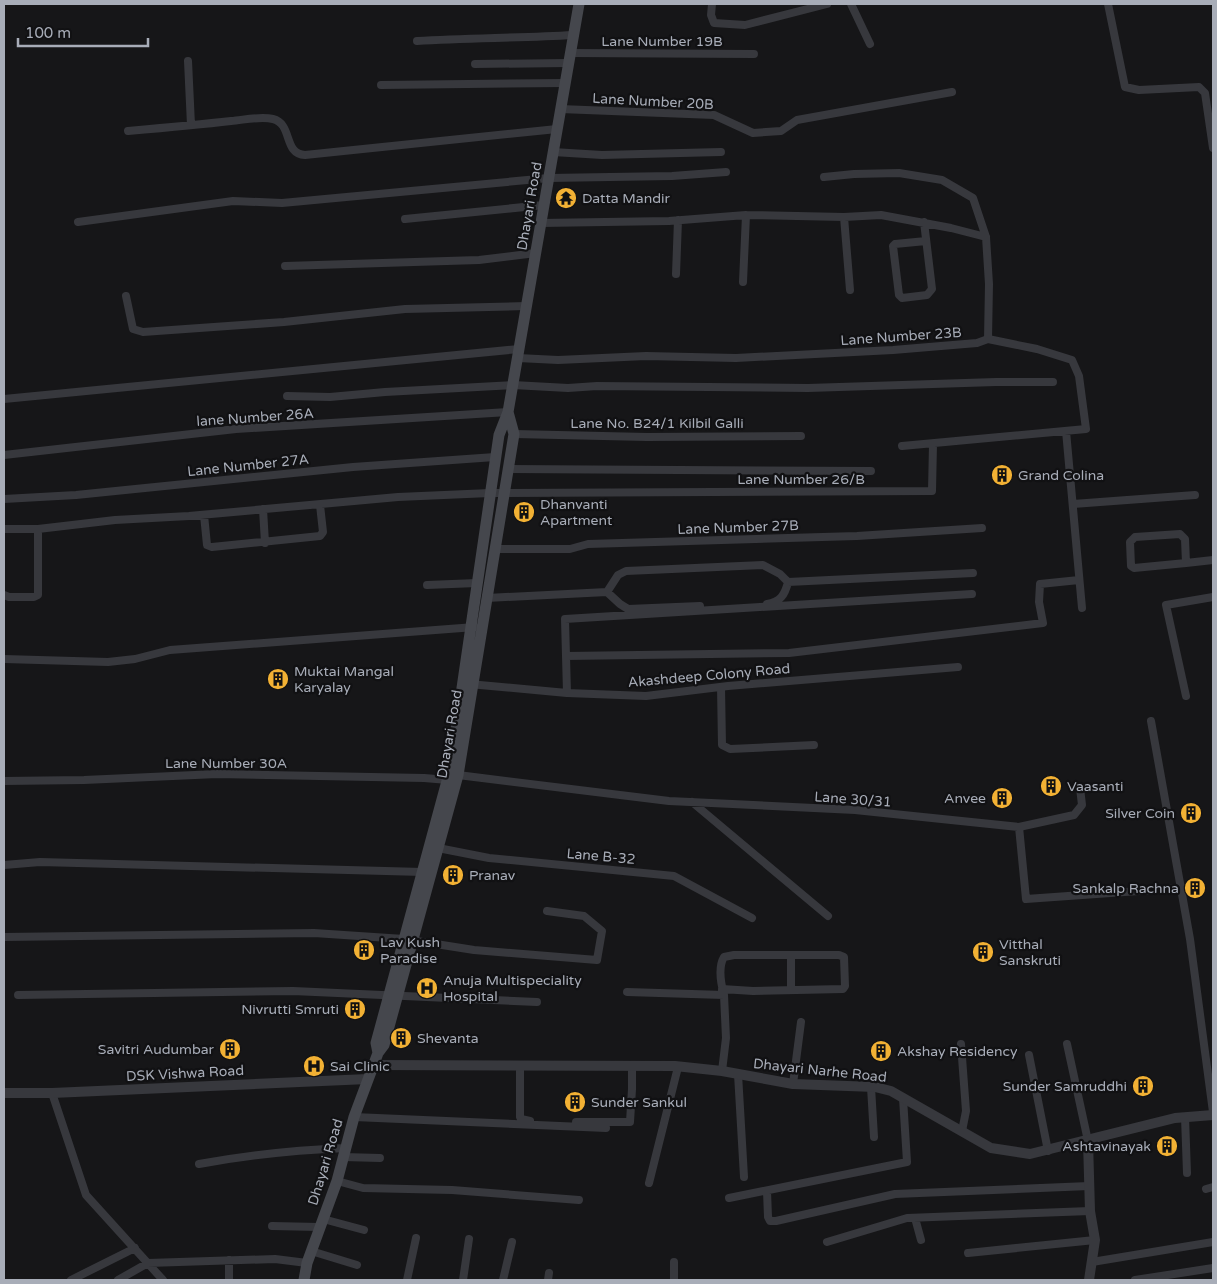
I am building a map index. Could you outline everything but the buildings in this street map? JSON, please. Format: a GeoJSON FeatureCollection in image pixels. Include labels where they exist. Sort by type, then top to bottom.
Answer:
{"type":"FeatureCollection","features":[{"type":"Feature","properties":{"kind":"main road","name":"Dhayari Road"},"geometry":{"type":"LineString","coordinates":[[304,1280],[309,1257],[337,1181],[354,1117],[378,1053],[376,1042],[393,996],[438,848],[453,777],[477,627],[477,583],[498,435],[508,412],[579,4]]}},
{"type":"Feature","properties":{"kind":"main road","name":"Dhayari Road"},"geometry":{"type":"LineString","coordinates":[[477,627],[487,598],[514,434],[508,412]]}},
{"type":"Feature","properties":{"kind":"main road","name":"Dhayari Road"},"geometry":{"type":"LineString","coordinates":[[409,940],[423,872],[453,777]]}},
{"type":"Feature","properties":{"kind":"street"},"geometry":{"type":"LineString","coordinates":[[712,4],[711,15],[714,22],[745,24],[827,4]]}},
{"type":"Feature","properties":{"kind":"street"},"geometry":{"type":"LineString","coordinates":[[851,4],[870,44]]}},
{"type":"Feature","properties":{"kind":"street"},"geometry":{"type":"LineString","coordinates":[[1108,4],[1125,87],[1138,90],[1200,87],[1205,93],[1213,148]]}},
{"type":"Feature","properties":{"kind":"street"},"geometry":{"type":"LineString","coordinates":[[417,41],[573,36]]}},
{"type":"Feature","properties":{"kind":"street","name":"Lane Number 19B"},"geometry":{"type":"LineString","coordinates":[[474,64],[569,58],[754,54]]}},
{"type":"Feature","properties":{"kind":"street"},"geometry":{"type":"LineString","coordinates":[[188,61],[191,125]]}},
{"type":"Feature","properties":{"kind":"street"},"geometry":{"type":"LineString","coordinates":[[381,85],[565,82]]}},
{"type":"Feature","properties":{"kind":"street","name":"Lane Number 20B"},"geometry":{"type":"LineString","coordinates":[[560,109],[714,115],[752,133],[781,131],[797,120],[952,92]]}},
{"type":"Feature","properties":{"kind":"street"},"geometry":{"type":"LineString","coordinates":[[128,131],[265,118],[274,119],[280,122],[285,130],[294,152],[305,156],[557,129]]}},
{"type":"Feature","properties":{"kind":"street"},"geometry":{"type":"LineString","coordinates":[[553,152],[602,155],[721,152]]}},
{"type":"Feature","properties":{"kind":"street"},"geometry":{"type":"LineString","coordinates":[[78,222],[233,201],[282,203],[548,178],[672,176],[726,172]]}},
{"type":"Feature","properties":{"kind":"street"},"geometry":{"type":"LineString","coordinates":[[824,177],[899,173],[942,180],[973,198],[986,238],[989,284],[988,339],[1037,349],[1072,360],[1079,376],[1086,429],[902,446]]}},
{"type":"Feature","properties":{"kind":"street"},"geometry":{"type":"LineString","coordinates":[[405,219],[544,205]]}},
{"type":"Feature","properties":{"kind":"street"},"geometry":{"type":"LineString","coordinates":[[541,222],[678,220],[746,215],[844,217],[880,215],[924,222],[986,238]]}},
{"type":"Feature","properties":{"kind":"street"},"geometry":{"type":"LineString","coordinates":[[743,282],[746,215]]}},
{"type":"Feature","properties":{"kind":"street"},"geometry":{"type":"LineString","coordinates":[[844,217],[850,290]]}},
{"type":"Feature","properties":{"kind":"street"},"geometry":{"type":"LineString","coordinates":[[676,274],[678,220]]}},
{"type":"Feature","properties":{"kind":"street"},"geometry":{"type":"LineString","coordinates":[[924,222],[932,289],[927,295],[902,298],[899,295],[893,246],[895,244],[926,241]]}},
{"type":"Feature","properties":{"kind":"street"},"geometry":{"type":"LineString","coordinates":[[285,266],[469,260],[536,253]]}},
{"type":"Feature","properties":{"kind":"street"},"geometry":{"type":"LineString","coordinates":[[126,296],[133,329],[143,332],[284,322],[405,308],[526,306]]}},
{"type":"Feature","properties":{"kind":"street","name":"Lane Number 23B"},"geometry":{"type":"LineString","coordinates":[[4,399],[518,354],[558,360],[646,356],[736,358],[893,350],[978,343],[988,339]]}},
{"type":"Feature","properties":{"kind":"street"},"geometry":{"type":"LineString","coordinates":[[287,396],[330,397],[513,385],[568,388],[597,386],[808,388],[1053,382]]}},
{"type":"Feature","properties":{"kind":"street","name":"lane Number 26A"},"geometry":{"type":"LineString","coordinates":[[4,455],[236,429],[508,412]]}},
{"type":"Feature","properties":{"kind":"street"},"geometry":{"type":"LineString","coordinates":[[1066,431],[1082,608]]}},
{"type":"Feature","properties":{"kind":"street","name":"Lane No. B24/1 Kilbil Galli"},"geometry":{"type":"LineString","coordinates":[[514,434],[638,437],[801,436]]}},
{"type":"Feature","properties":{"kind":"street","name":"Lane Number 26/B"},"geometry":{"type":"LineString","coordinates":[[4,529],[38,529],[108,521],[204,515],[398,497],[490,493],[932,491],[933,444]]}},
{"type":"Feature","properties":{"kind":"street","name":"Lane Number 27A"},"geometry":{"type":"LineString","coordinates":[[4,499],[76,495],[343,468],[495,457]]}},
{"type":"Feature","properties":{"kind":"street"},"geometry":{"type":"LineString","coordinates":[[508,469],[871,471]]}},
{"type":"Feature","properties":{"kind":"street"},"geometry":{"type":"LineString","coordinates":[[1073,504],[1195,495]]}},
{"type":"Feature","properties":{"kind":"street"},"geometry":{"type":"LineString","coordinates":[[204,515],[206,542],[209,547],[265,543],[322,535],[320,505]]}},
{"type":"Feature","properties":{"kind":"street"},"geometry":{"type":"LineString","coordinates":[[263,509],[265,543]]}},
{"type":"Feature","properties":{"kind":"street","name":"Lane Number 27B"},"geometry":{"type":"LineString","coordinates":[[495,549],[570,549],[588,544],[857,536],[982,528]]}},
{"type":"Feature","properties":{"kind":"street"},"geometry":{"type":"LineString","coordinates":[[4,595],[8,597],[34,597],[38,595],[38,529]]}},
{"type":"Feature","properties":{"kind":"street"},"geometry":{"type":"LineString","coordinates":[[1186,563],[1185,539],[1182,535],[1135,537],[1130,542],[1131,566],[1134,568],[1186,563],[1213,560]]}},
{"type":"Feature","properties":{"kind":"street"},"geometry":{"type":"LineString","coordinates":[[607,592],[622,572],[636,570],[763,565],[780,574],[788,582],[973,573]]}},
{"type":"Feature","properties":{"kind":"street"},"geometry":{"type":"LineString","coordinates":[[566,656],[789,653],[1043,623],[1039,602],[1040,584],[1079,580]]}},
{"type":"Feature","properties":{"kind":"street"},"geometry":{"type":"LineString","coordinates":[[487,598],[607,592],[628,609],[769,604],[782,596],[788,582]]}},
{"type":"Feature","properties":{"kind":"street"},"geometry":{"type":"LineString","coordinates":[[427,586],[477,583]]}},
{"type":"Feature","properties":{"kind":"street"},"geometry":{"type":"LineString","coordinates":[[567,693],[565,619],[972,594]]}},
{"type":"Feature","properties":{"kind":"street"},"geometry":{"type":"LineString","coordinates":[[1186,696],[1166,605],[1213,597]]}},
{"type":"Feature","properties":{"kind":"street"},"geometry":{"type":"LineString","coordinates":[[4,659],[108,662],[135,659],[170,650],[477,627]]}},
{"type":"Feature","properties":{"kind":"street","name":"Akashdeep Colony Road"},"geometry":{"type":"LineString","coordinates":[[468,684],[567,693],[646,696],[721,687],[958,668]]}},
{"type":"Feature","properties":{"kind":"street"},"geometry":{"type":"LineString","coordinates":[[721,687],[722,745],[730,749],[814,745]]}},
{"type":"Feature","properties":{"kind":"street"},"geometry":{"type":"LineString","coordinates":[[1151,721],[1181,888],[1201,1016],[1213,1113]]}},
{"type":"Feature","properties":{"kind":"street","name":"Lane Number 30A"},"geometry":{"type":"LineString","coordinates":[[4,781],[84,780],[217,774],[453,777]]}},
{"type":"Feature","properties":{"kind":"street","name":"Lane 30/31"},"geometry":{"type":"LineString","coordinates":[[453,777],[668,801],[855,810],[1019,827],[1074,815],[1082,806],[1080,788]]}},
{"type":"Feature","properties":{"kind":"street"},"geometry":{"type":"LineString","coordinates":[[692,802],[828,916]]}},
{"type":"Feature","properties":{"kind":"street"},"geometry":{"type":"LineString","coordinates":[[1019,827],[1026,898],[1181,888]]}},
{"type":"Feature","properties":{"kind":"street","name":"Lane B-32"},"geometry":{"type":"LineString","coordinates":[[438,848],[489,858],[674,876],[752,918]]}},
{"type":"Feature","properties":{"kind":"street"},"geometry":{"type":"LineString","coordinates":[[4,865],[40,862],[423,872]]}},
{"type":"Feature","properties":{"kind":"street"},"geometry":{"type":"LineString","coordinates":[[4,937],[314,933],[409,940],[474,950],[597,960],[602,931],[584,916],[547,911]]}},
{"type":"Feature","properties":{"kind":"street"},"geometry":{"type":"LineString","coordinates":[[627,992],[723,992],[843,989],[845,986],[844,957],[841,955],[734,955],[724,957],[721,963],[723,992],[726,1038],[722,1072]]}},
{"type":"Feature","properties":{"kind":"street"},"geometry":{"type":"LineString","coordinates":[[791,955],[791,990]]}},
{"type":"Feature","properties":{"kind":"street"},"geometry":{"type":"LineString","coordinates":[[18,995],[293,992],[537,1002]]}},
{"type":"Feature","properties":{"kind":"street"},"geometry":{"type":"LineString","coordinates":[[793,1084],[801,1022]]}},
{"type":"Feature","properties":{"kind":"street"},"geometry":{"type":"LineString","coordinates":[[961,1044],[966,1111],[962,1131]]}},
{"type":"Feature","properties":{"kind":"street"},"geometry":{"type":"LineString","coordinates":[[1067,1044],[1088,1140],[1090,1212],[1095,1240],[1090,1280]]}},
{"type":"Feature","properties":{"kind":"street"},"geometry":{"type":"LineString","coordinates":[[1029,1055],[1048,1151]]}},
{"type":"Feature","properties":{"kind":"street","name":"Dhayari Narhe Road"},"geometry":{"type":"LineString","coordinates":[[373,1065],[678,1067],[738,1074],[793,1084],[872,1087],[891,1092],[903,1098],[991,1148],[1030,1154],[1176,1118],[1213,1113]]}},
{"type":"Feature","properties":{"kind":"street"},"geometry":{"type":"LineString","coordinates":[[520,1066],[521,1119],[628,1123],[631,1118],[632,1066]]}},
{"type":"Feature","properties":{"kind":"street"},"geometry":{"type":"LineString","coordinates":[[649,1183],[678,1067]]}},
{"type":"Feature","properties":{"kind":"street"},"geometry":{"type":"LineString","coordinates":[[738,1074],[744,1177]]}},
{"type":"Feature","properties":{"kind":"street","name":"DSK Vishwa Road"},"geometry":{"type":"LineString","coordinates":[[4,1093],[52,1093],[368,1079]]}},
{"type":"Feature","properties":{"kind":"street"},"geometry":{"type":"LineString","coordinates":[[872,1087],[874,1136]]}},
{"type":"Feature","properties":{"kind":"street"},"geometry":{"type":"LineString","coordinates":[[52,1093],[86,1196],[163,1280]]}},
{"type":"Feature","properties":{"kind":"street"},"geometry":{"type":"LineString","coordinates":[[730,1198],[907,1162],[903,1098]]}},
{"type":"Feature","properties":{"kind":"street"},"geometry":{"type":"LineString","coordinates":[[354,1117],[606,1128]]}},
{"type":"Feature","properties":{"kind":"street"},"geometry":{"type":"LineString","coordinates":[[1185,1117],[1187,1173]]}},
{"type":"Feature","properties":{"kind":"street"},"geometry":{"type":"LineString","coordinates":[[199,1164],[267,1153],[345,1152],[380,1158]]}},
{"type":"Feature","properties":{"kind":"street"},"geometry":{"type":"LineString","coordinates":[[337,1181],[363,1188],[452,1190],[579,1200]]}},
{"type":"Feature","properties":{"kind":"street"},"geometry":{"type":"LineString","coordinates":[[767,1191],[768,1217],[770,1220],[776,1221],[895,1194],[1089,1186]]}},
{"type":"Feature","properties":{"kind":"street"},"geometry":{"type":"LineString","coordinates":[[827,1242],[907,1218],[1090,1212]]}},
{"type":"Feature","properties":{"kind":"street"},"geometry":{"type":"LineString","coordinates":[[915,1218],[921,1240]]}},
{"type":"Feature","properties":{"kind":"street"},"geometry":{"type":"LineString","coordinates":[[272,1226],[321,1223],[364,1230]]}},
{"type":"Feature","properties":{"kind":"street"},"geometry":{"type":"LineString","coordinates":[[407,1280],[416,1238]]}},
{"type":"Feature","properties":{"kind":"street"},"geometry":{"type":"LineString","coordinates":[[463,1280],[470,1239]]}},
{"type":"Feature","properties":{"kind":"street"},"geometry":{"type":"LineString","coordinates":[[968,1253],[1095,1240]]}},
{"type":"Feature","properties":{"kind":"street"},"geometry":{"type":"LineString","coordinates":[[503,1280],[512,1242]]}},
{"type":"Feature","properties":{"kind":"street"},"geometry":{"type":"LineString","coordinates":[[1092,1262],[1213,1242]]}},
{"type":"Feature","properties":{"kind":"street"},"geometry":{"type":"LineString","coordinates":[[71,1280],[135,1248]]}},
{"type":"Feature","properties":{"kind":"street"},"geometry":{"type":"LineString","coordinates":[[118,1280],[148,1263],[309,1257],[357,1265]]}},
{"type":"Feature","properties":{"kind":"street"},"geometry":{"type":"LineString","coordinates":[[229,1260],[229,1280]]}},
{"type":"Feature","properties":{"kind":"street"},"geometry":{"type":"LineString","coordinates":[[674,1262],[674,1280]]}},
{"type":"Feature","properties":{"kind":"street"},"geometry":{"type":"LineString","coordinates":[[1135,1280],[1213,1268]]}},
{"type":"Feature","properties":{"kind":"place","name":"Datta Mandir"},"geometry":{"type":"Point","coordinates":[566,198]}},
{"type":"Feature","properties":{"kind":"place","name":"Grand Colina"},"geometry":{"type":"Point","coordinates":[1002,475]}},
{"type":"Feature","properties":{"kind":"place","name":"Dhanvanti Apartment"},"geometry":{"type":"Point","coordinates":[524,512]}},
{"type":"Feature","properties":{"kind":"place","name":"Muktai Mangal Karyalay"},"geometry":{"type":"Point","coordinates":[278,679]}},
{"type":"Feature","properties":{"kind":"place","name":"Vaasanti"},"geometry":{"type":"Point","coordinates":[1051,786]}},
{"type":"Feature","properties":{"kind":"place","name":"Anvee"},"geometry":{"type":"Point","coordinates":[1002,798]}},
{"type":"Feature","properties":{"kind":"place","name":"Silver Coin"},"geometry":{"type":"Point","coordinates":[1191,813]}},
{"type":"Feature","properties":{"kind":"place","name":"Pranav"},"geometry":{"type":"Point","coordinates":[453,875]}},
{"type":"Feature","properties":{"kind":"place","name":"Sankalp Rachna"},"geometry":{"type":"Point","coordinates":[1195,888]}},
{"type":"Feature","properties":{"kind":"place","name":"Lav Kush Paradise"},"geometry":{"type":"Point","coordinates":[364,950]}},
{"type":"Feature","properties":{"kind":"place","name":"Vitthal Sanskruti"},"geometry":{"type":"Point","coordinates":[983,952]}},
{"type":"Feature","properties":{"kind":"place","name":"Anuja Multispeciality Hospital"},"geometry":{"type":"Point","coordinates":[427,988]}},
{"type":"Feature","properties":{"kind":"place","name":"Nivrutti Smruti"},"geometry":{"type":"Point","coordinates":[355,1009]}},
{"type":"Feature","properties":{"kind":"place","name":"Shevanta"},"geometry":{"type":"Point","coordinates":[401,1038]}},
{"type":"Feature","properties":{"kind":"place","name":"Savitri Audumbar"},"geometry":{"type":"Point","coordinates":[230,1049]}},
{"type":"Feature","properties":{"kind":"place","name":"Akshay Residency"},"geometry":{"type":"Point","coordinates":[881,1051]}},
{"type":"Feature","properties":{"kind":"place","name":"Sai Clinic"},"geometry":{"type":"Point","coordinates":[314,1066]}},
{"type":"Feature","properties":{"kind":"place","name":"Sunder Samruddhi"},"geometry":{"type":"Point","coordinates":[1143,1086]}},
{"type":"Feature","properties":{"kind":"place","name":"Sunder Sankul"},"geometry":{"type":"Point","coordinates":[575,1102]}},
{"type":"Feature","properties":{"kind":"place","name":"Ashtavinayak"},"geometry":{"type":"Point","coordinates":[1167,1146]}}]}
